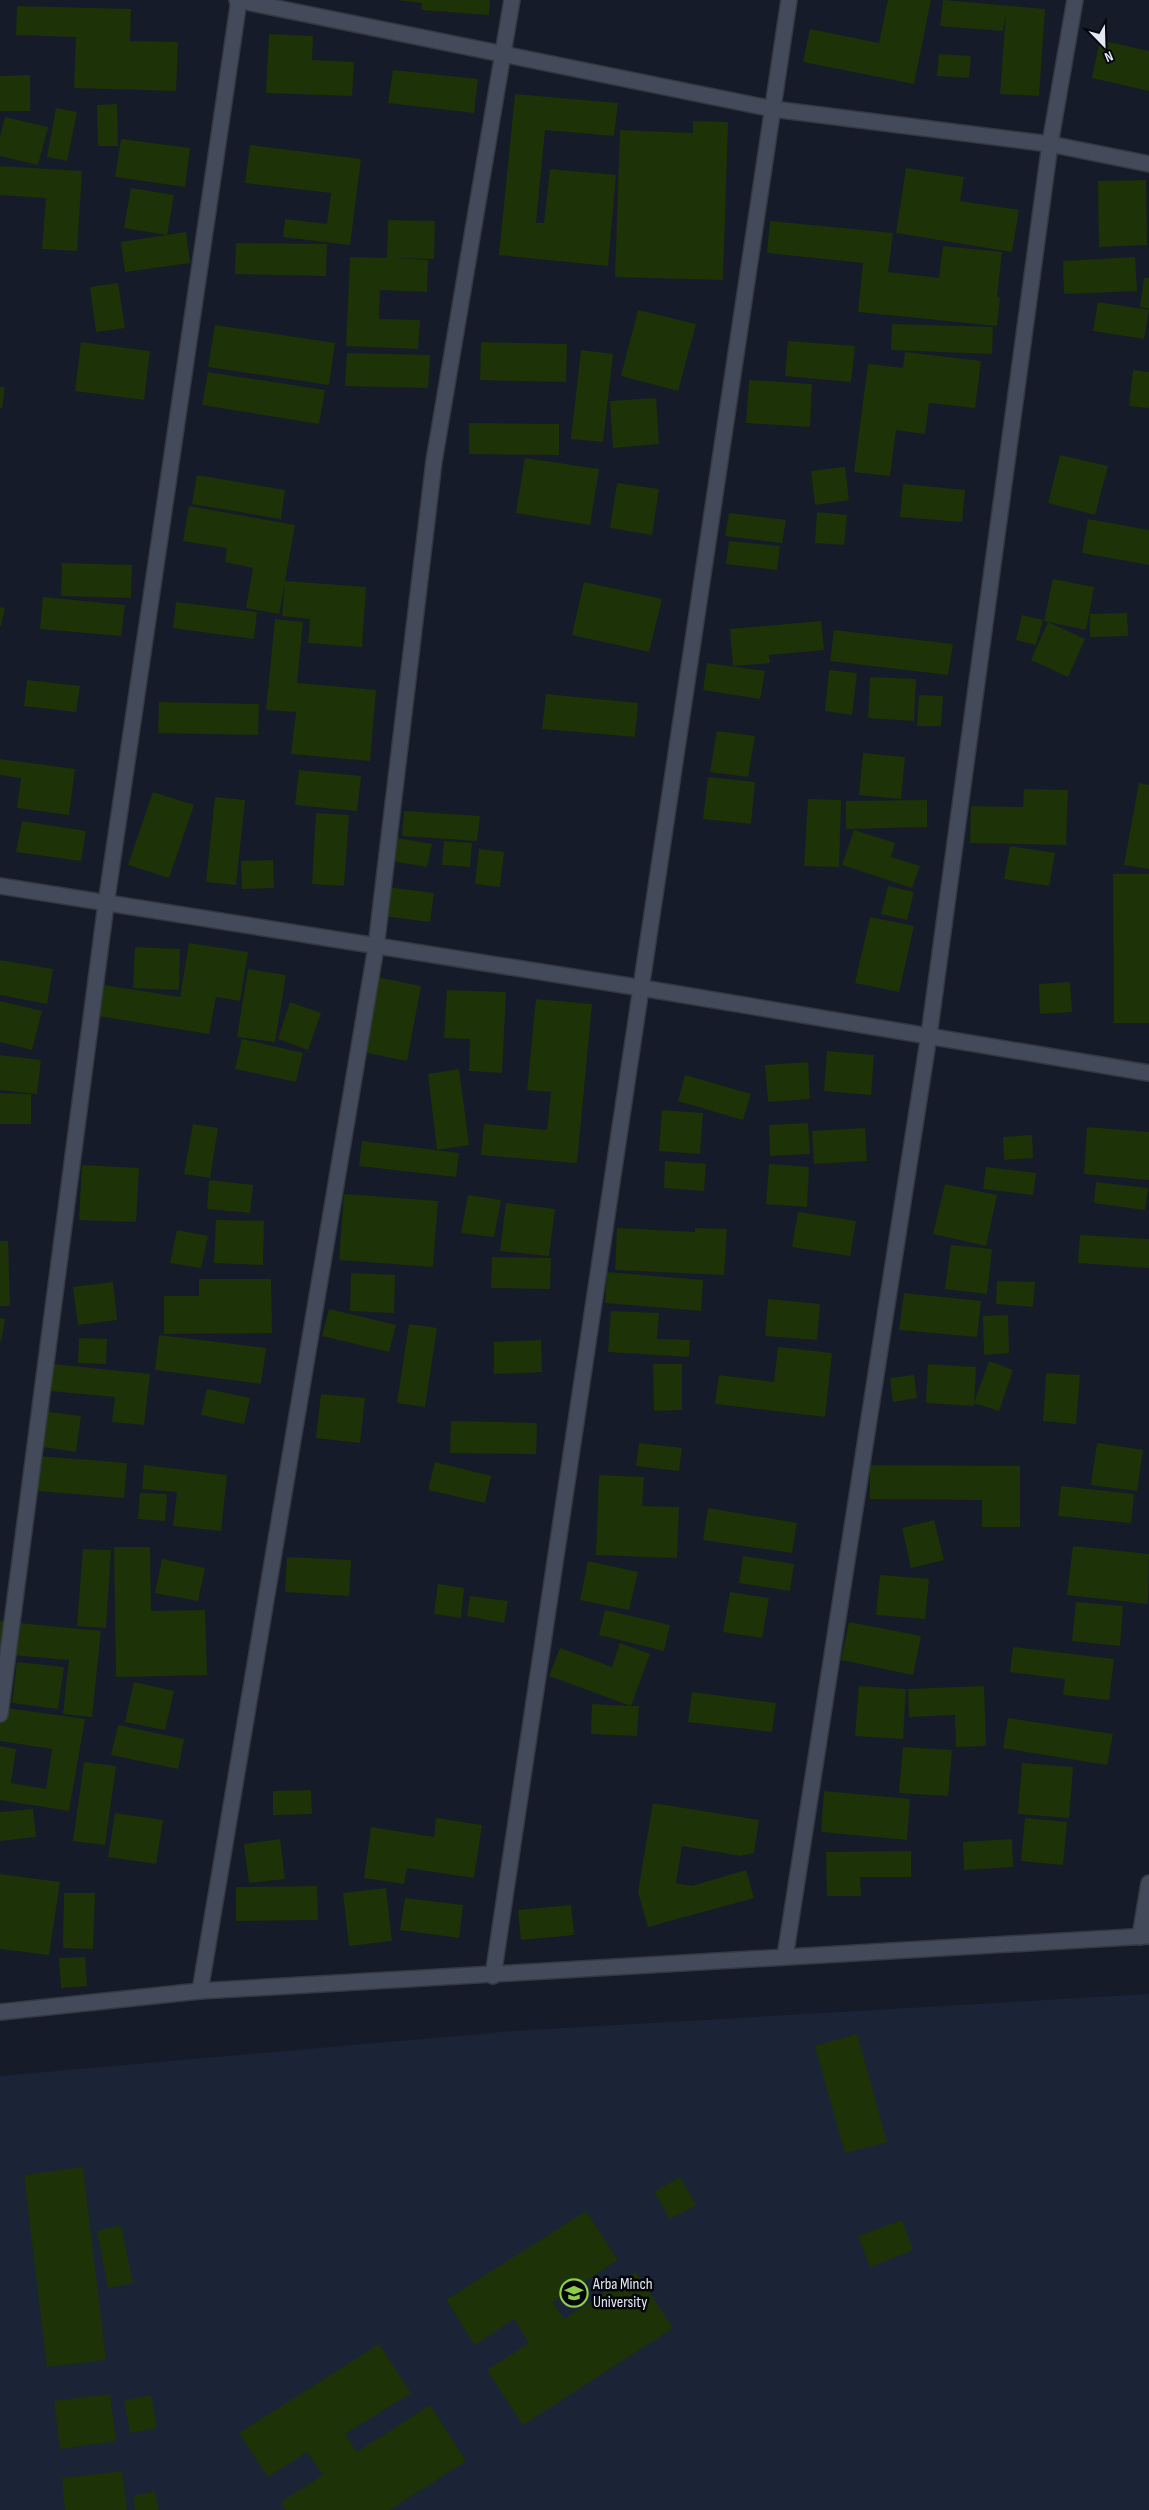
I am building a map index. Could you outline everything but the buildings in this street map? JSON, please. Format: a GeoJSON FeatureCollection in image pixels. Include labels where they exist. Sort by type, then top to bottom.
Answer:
{"type":"FeatureCollection","features":[{"type":"Feature","properties":{"kind":"street"},"geometry":{"type":"LineString","coordinates":[[0,1714],[106,904],[238,0],[504,52],[773,109],[1050,144],[1149,164]]}},
{"type":"Feature","properties":{"kind":"street"},"geometry":{"type":"LineString","coordinates":[[200,1991],[376,947],[434,461],[512,0]]}},
{"type":"Feature","properties":{"kind":"street"},"geometry":{"type":"LineString","coordinates":[[493,1976],[789,0]]}},
{"type":"Feature","properties":{"kind":"street"},"geometry":{"type":"LineString","coordinates":[[785,1957],[929,1035],[1050,144],[1075,0]]}},
{"type":"Feature","properties":{"kind":"street"},"geometry":{"type":"LineString","coordinates":[[0,886],[642,988],[1149,1072]]}},
{"type":"Feature","properties":{"kind":"street"},"geometry":{"type":"LineString","coordinates":[[0,2012],[200,1991],[493,1976],[785,1957],[1144,1937],[1149,1883]]}},
{"type":"Feature","properties":{"kind":"shaded area","name":"Arba Minch University"},"geometry":{"type":"Polygon","coordinates":[[[1149,1994],[1149,2510],[0,2510],[0,2076],[514,2031],[1149,1994]]]}},
{"type":"Feature","properties":{"kind":"place","name":"Arba Minch University"},"geometry":{"type":"Point","coordinates":[574,2293]}}]}
